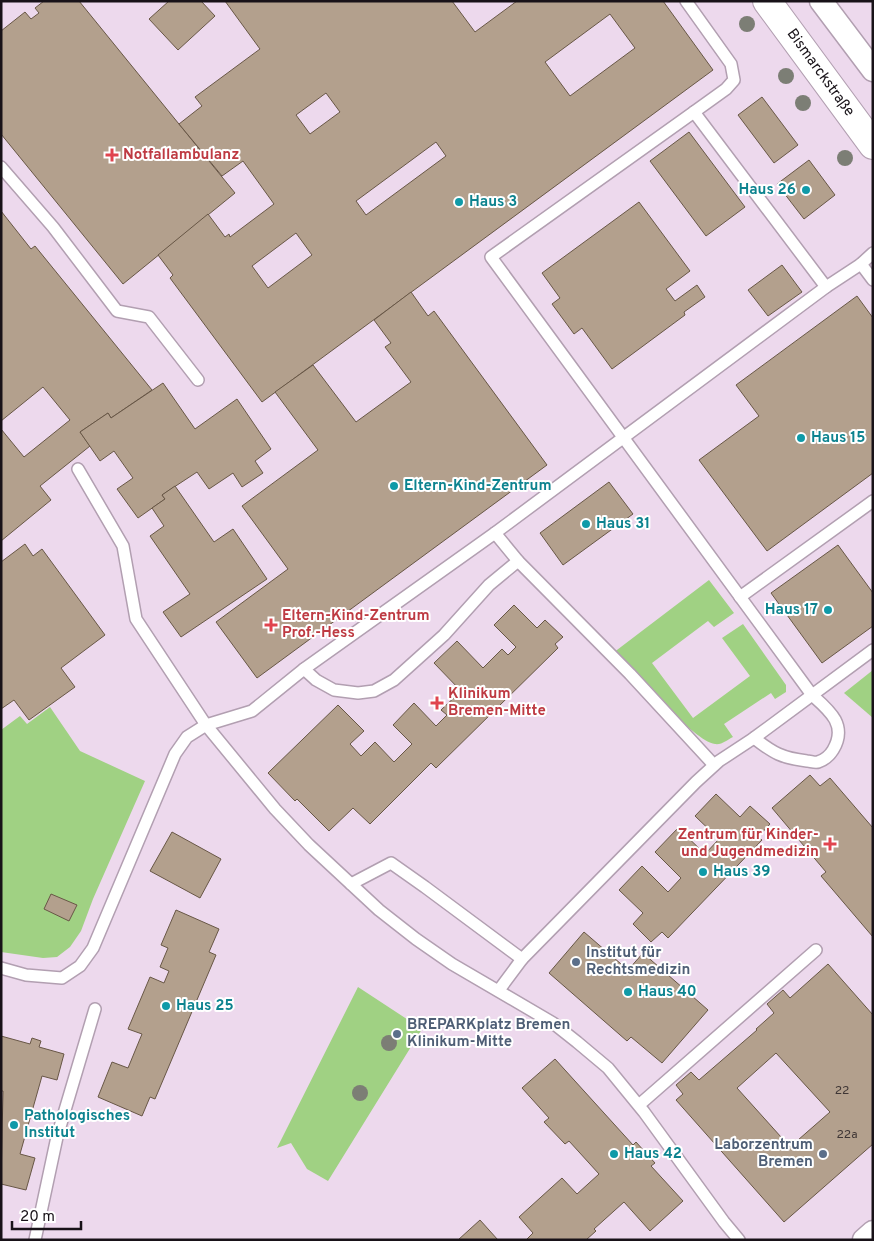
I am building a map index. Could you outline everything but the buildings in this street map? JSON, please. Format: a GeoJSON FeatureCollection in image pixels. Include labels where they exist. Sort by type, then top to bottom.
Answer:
{"type":"FeatureCollection","features":[{"type":"Feature","properties":{"kind":"main road","name":"Bismarckstraße"},"geometry":{"type":"LineString","coordinates":[[767,1],[873,145]]}},
{"type":"Feature","properties":{"kind":"street"},"geometry":{"type":"LineString","coordinates":[[821,1],[873,70]]}},
{"type":"Feature","properties":{"kind":"street"},"geometry":{"type":"LineString","coordinates":[[864,1240],[873,1232]]}},
{"type":"Feature","properties":{"kind":"lane"},"geometry":{"type":"LineString","coordinates":[[686,1],[731,64],[734,80],[694,112],[491,256],[812,695],[836,719],[840,735],[837,744],[830,754],[818,762],[788,759],[771,751],[754,738]]}},
{"type":"Feature","properties":{"kind":"lane"},"geometry":{"type":"LineString","coordinates":[[694,112],[826,287]]}},
{"type":"Feature","properties":{"kind":"lane"},"geometry":{"type":"LineString","coordinates":[[1,167],[53,227],[117,311],[149,317],[198,380]]}},
{"type":"Feature","properties":{"kind":"lane"},"geometry":{"type":"LineString","coordinates":[[1,968],[26,975],[62,978],[80,966],[93,948],[175,754],[187,737],[206,725],[252,711],[304,669],[494,533],[826,287],[861,264],[873,253]]}},
{"type":"Feature","properties":{"kind":"lane"},"geometry":{"type":"LineString","coordinates":[[861,264],[873,280]]}},
{"type":"Feature","properties":{"kind":"lane"},"geometry":{"type":"LineString","coordinates":[[78,469],[124,546],[136,619],[206,725],[275,809],[309,845],[351,884],[416,939],[452,964],[553,1023],[608,1068],[640,1106],[739,1240]]}},
{"type":"Feature","properties":{"kind":"lane"},"geometry":{"type":"LineString","coordinates":[[740,597],[873,501]]}},
{"type":"Feature","properties":{"kind":"lane"},"geometry":{"type":"LineString","coordinates":[[494,533],[518,561],[630,674],[714,765]]}},
{"type":"Feature","properties":{"kind":"lane"},"geometry":{"type":"LineString","coordinates":[[304,669],[316,680],[334,690],[358,693],[374,691],[394,680],[437,641],[489,585],[518,561]]}},
{"type":"Feature","properties":{"kind":"lane"},"geometry":{"type":"LineString","coordinates":[[499,990],[522,959],[714,765],[754,738],[873,650]]}},
{"type":"Feature","properties":{"kind":"lane"},"geometry":{"type":"LineString","coordinates":[[351,884],[390,863],[425,886],[522,959]]}},
{"type":"Feature","properties":{"kind":"lane"},"geometry":{"type":"LineString","coordinates":[[640,1106],[816,950]]}},
{"type":"Feature","properties":{"kind":"lane"},"geometry":{"type":"LineString","coordinates":[[35,1240],[57,1137],[95,1009]]}},
{"type":"Feature","properties":{"kind":"green space"},"geometry":{"type":"Polygon","coordinates":[[[709,580],[734,613],[714,627],[708,621],[652,663],[693,718],[750,676],[722,638],[743,624],[786,685],[786,692],[775,699],[771,693],[724,724],[733,737],[718,744],[706,740],[679,719],[613,653],[709,580]]]}},
{"type":"Feature","properties":{"kind":"green space"},"geometry":{"type":"Polygon","coordinates":[[[873,670],[873,718],[844,693],[873,670]]]}},
{"type":"Feature","properties":{"kind":"green space"},"geometry":{"type":"Polygon","coordinates":[[[50,707],[80,751],[145,781],[93,899],[81,931],[70,947],[57,957],[43,958],[1,952],[1,730],[20,716],[27,724],[50,707]]]}},
{"type":"Feature","properties":{"kind":"green space"},"geometry":{"type":"Polygon","coordinates":[[[358,987],[422,1029],[328,1181],[307,1169],[291,1143],[277,1148],[358,987]]]}},
{"type":"Feature","properties":{"kind":"place","name":"Notfallambulanz"},"geometry":{"type":"Point","coordinates":[112,155]}},
{"type":"Feature","properties":{"kind":"place","name":"Haus 26"},"geometry":{"type":"Point","coordinates":[806,190]}},
{"type":"Feature","properties":{"kind":"place","name":"Haus 3"},"geometry":{"type":"Point","coordinates":[459,202]}},
{"type":"Feature","properties":{"kind":"place","name":"Haus 15"},"geometry":{"type":"Point","coordinates":[801,438]}},
{"type":"Feature","properties":{"kind":"place","name":"Eltern-Kind-Zentrum"},"geometry":{"type":"Point","coordinates":[394,486]}},
{"type":"Feature","properties":{"kind":"place","name":"Haus 31"},"geometry":{"type":"Point","coordinates":[586,524]}},
{"type":"Feature","properties":{"kind":"place","name":"Haus 17"},"geometry":{"type":"Point","coordinates":[828,610]}},
{"type":"Feature","properties":{"kind":"place","name":"Eltern-Kind-Zentrum Prof.-Hess"},"geometry":{"type":"Point","coordinates":[271,625]}},
{"type":"Feature","properties":{"kind":"place","name":"Klinikum Bremen-Mitte"},"geometry":{"type":"Point","coordinates":[437,703]}},
{"type":"Feature","properties":{"kind":"place","name":"Zentrum für Kinder- und Jugendmedizin"},"geometry":{"type":"Point","coordinates":[830,844]}},
{"type":"Feature","properties":{"kind":"place","name":"Haus 39"},"geometry":{"type":"Point","coordinates":[703,872]}},
{"type":"Feature","properties":{"kind":"place","name":"Institut für Rechtsmedizin"},"geometry":{"type":"Point","coordinates":[576,962]}},
{"type":"Feature","properties":{"kind":"place","name":"Haus 40"},"geometry":{"type":"Point","coordinates":[628,992]}},
{"type":"Feature","properties":{"kind":"place","name":"Haus 25"},"geometry":{"type":"Point","coordinates":[166,1006]}},
{"type":"Feature","properties":{"kind":"place","name":"BREPARKplatz Bremen Klinikum-Mitte"},"geometry":{"type":"Point","coordinates":[397,1034]}},
{"type":"Feature","properties":{"kind":"place","name":"Pathologisches Institut"},"geometry":{"type":"Point","coordinates":[14,1125]}},
{"type":"Feature","properties":{"kind":"place","name":"Haus 42"},"geometry":{"type":"Point","coordinates":[614,1154]}},
{"type":"Feature","properties":{"kind":"place","name":"Laborzentrum Bremen"},"geometry":{"type":"Point","coordinates":[823,1154]}}]}
